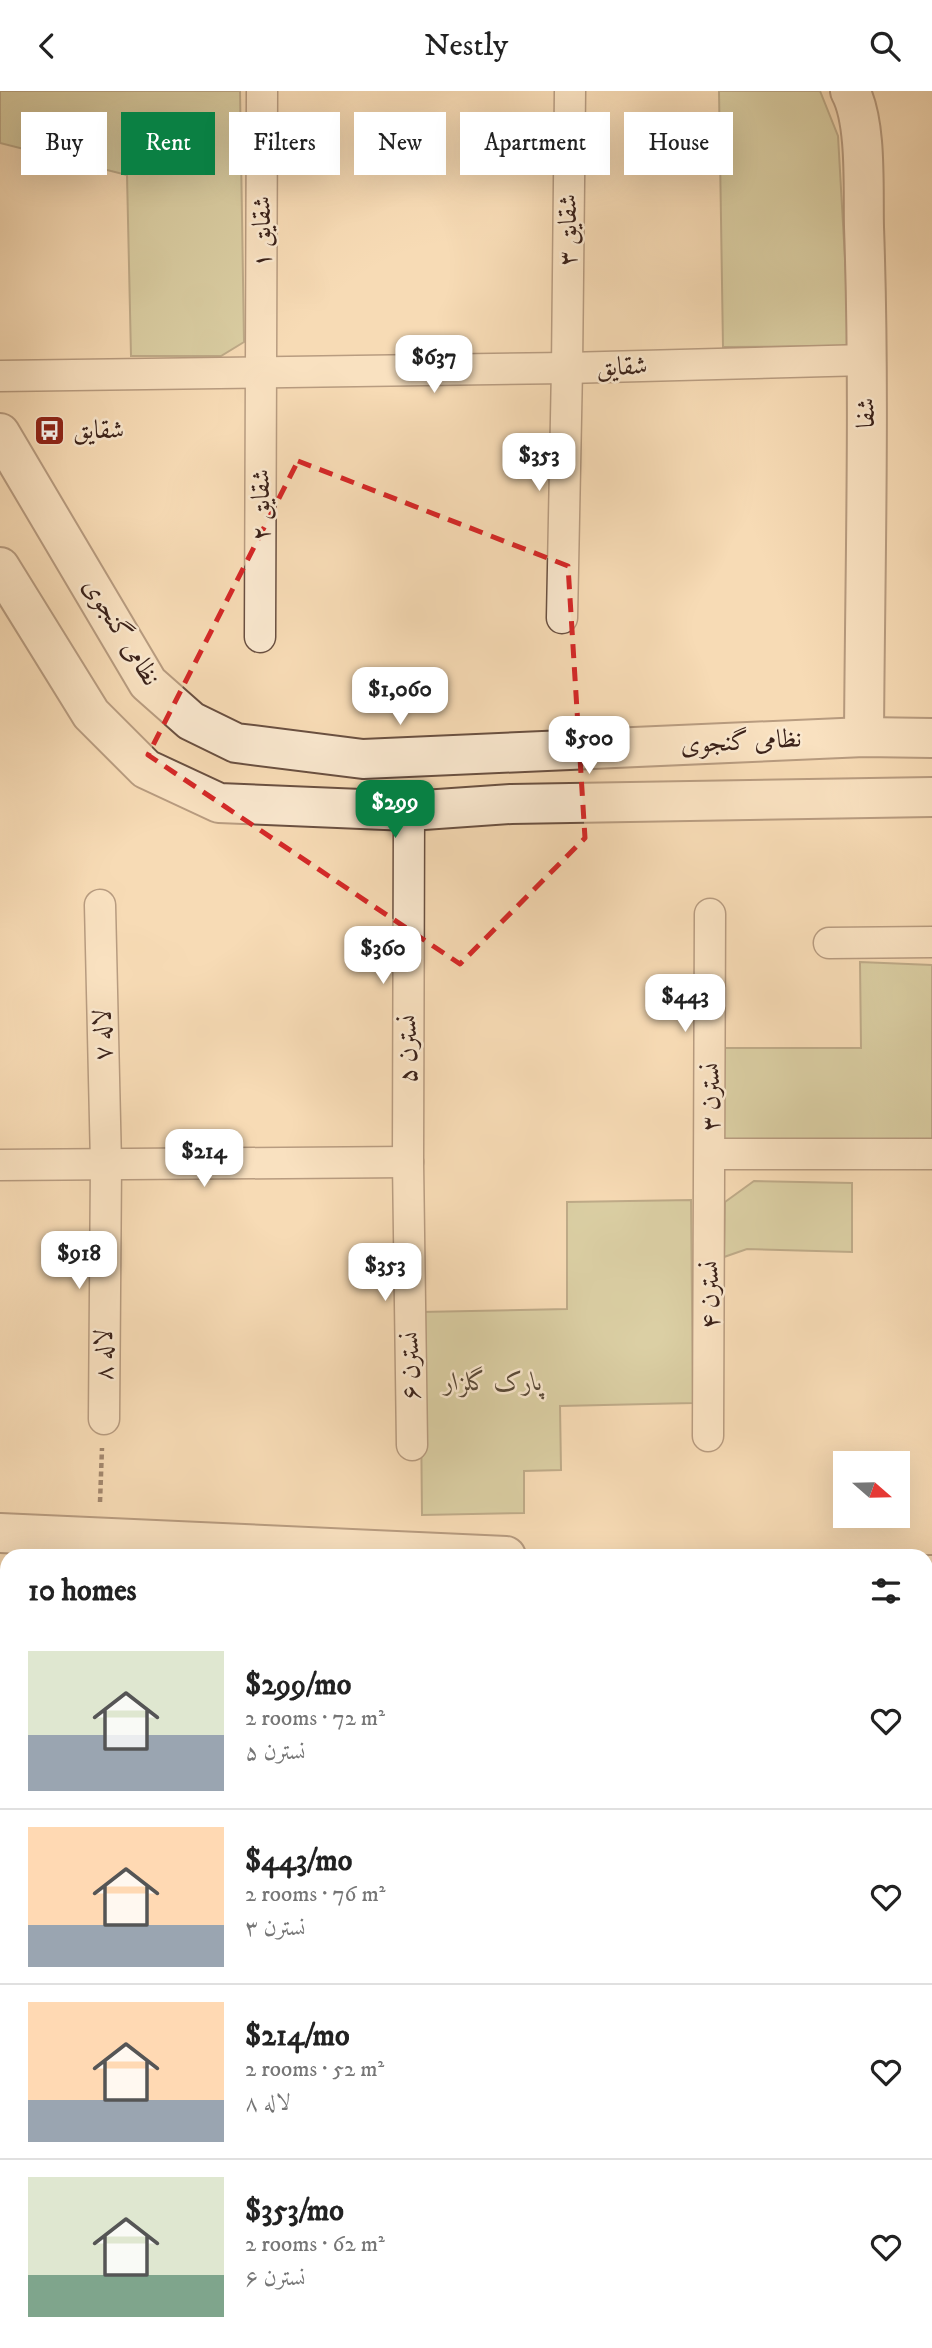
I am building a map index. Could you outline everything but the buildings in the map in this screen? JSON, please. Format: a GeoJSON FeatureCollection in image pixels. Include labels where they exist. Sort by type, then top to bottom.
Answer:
{"type":"FeatureCollection","features":[{"type":"Feature","properties":{"kind":"street","name":"شقایق ۱"},"geometry":{"type":"LineString","coordinates":[[262,91],[262,372]]}},
{"type":"Feature","properties":{"kind":"street","name":"شقایق ۳"},"geometry":{"type":"LineString","coordinates":[[562,618],[570,91]]}},
{"type":"Feature","properties":{"kind":"street","name":"شفا"},"geometry":{"type":"LineString","coordinates":[[850,91],[857,103],[862,148],[866,360],[864,737]]}},
{"type":"Feature","properties":{"kind":"street","name":"شقایق"},"geometry":{"type":"LineString","coordinates":[[0,376],[567,368],[866,360]]}},
{"type":"Feature","properties":{"kind":"street","name":"شقایق ۲"},"geometry":{"type":"LineString","coordinates":[[260,637],[262,372]]}},
{"type":"Feature","properties":{"kind":"street","name":"نظامی گنجوی"},"geometry":{"type":"LineString","coordinates":[[0,433],[148,683],[191,722],[236,743],[363,758],[864,737],[932,738]]}},
{"type":"Feature","properties":{"kind":"street"},"geometry":{"type":"LineString","coordinates":[[0,566],[91,715],[146,769],[219,803],[409,811],[511,804],[932,797]]}},
{"type":"Feature","properties":{"kind":"street"},"geometry":{"type":"LineString","coordinates":[[618,748],[620,802]]}},
{"type":"Feature","properties":{"kind":"street","name":"نسترن ۵"},"geometry":{"type":"LineString","coordinates":[[408,1161],[409,811]]}},
{"type":"Feature","properties":{"kind":"street","name":"لاله ۷"},"geometry":{"type":"LineString","coordinates":[[100,905],[106,1164]]}},
{"type":"Feature","properties":{"kind":"street","name":"نسترن ۳"},"geometry":{"type":"LineString","coordinates":[[710,914],[711,1154]]}},
{"type":"Feature","properties":{"kind":"street"},"geometry":{"type":"LineString","coordinates":[[829,943],[932,942]]}},
{"type":"Feature","properties":{"kind":"street"},"geometry":{"type":"LineString","coordinates":[[711,1154],[932,1154]]}},
{"type":"Feature","properties":{"kind":"street","name":"نسترن ۴"},"geometry":{"type":"LineString","coordinates":[[708,1436],[711,1154]]}},
{"type":"Feature","properties":{"kind":"street"},"geometry":{"type":"LineString","coordinates":[[0,1165],[408,1161]]}},
{"type":"Feature","properties":{"kind":"street","name":"نسترن ۶"},"geometry":{"type":"LineString","coordinates":[[408,1161],[412,1445]]}},
{"type":"Feature","properties":{"kind":"street","name":"لاله ۸"},"geometry":{"type":"LineString","coordinates":[[104,1419],[106,1164]]}},
{"type":"Feature","properties":{"kind":"street"},"geometry":{"type":"LineString","coordinates":[[0,1533],[117,1544],[286,1549]]}},
{"type":"Feature","properties":{"kind":"path"},"geometry":{"type":"LineString","coordinates":[[104,1419],[117,1544]]}},
{"type":"Feature","properties":{"kind":"highlighted area"},"geometry":{"type":"Polygon","coordinates":[[[298,461],[568,566],[585,838],[460,964],[148,755],[298,461]]]}},
{"type":"Feature","properties":{"kind":"green space"},"geometry":{"type":"Polygon","coordinates":[[[0,91],[240,91],[240,112],[229,112],[229,175],[241,175],[244,342],[221,356],[131,356],[127,175],[215,175],[215,112],[121,112],[121,173],[107,170],[107,112],[21,112],[21,148],[0,143],[0,91]]]}},
{"type":"Feature","properties":{"kind":"green space"},"geometry":{"type":"Polygon","coordinates":[[[719,91],[820,91],[838,136],[850,346],[723,347],[720,175],[733,175],[733,112],[719,112],[719,91]]]}},
{"type":"Feature","properties":{"kind":"green space"},"geometry":{"type":"Polygon","coordinates":[[[860,962],[932,965],[932,1144],[723,1144],[723,1048],[861,1048],[860,962]]]}},
{"type":"Feature","properties":{"kind":"green space"},"geometry":{"type":"Polygon","coordinates":[[[754,1181],[852,1183],[852,1252],[747,1249],[724,1257],[725,1202],[754,1181]]]}},
{"type":"Feature","properties":{"kind":"green space","name":"پارک گلزار"},"geometry":{"type":"Polygon","coordinates":[[[691,1200],[693,1403],[560,1406],[561,1470],[524,1471],[524,1513],[422,1515],[420,1312],[567,1309],[567,1202],[691,1200]]]}},
{"type":"Feature","properties":{"kind":"place","name":"شقایق"},"geometry":{"type":"Point","coordinates":[50,430]}}]}
